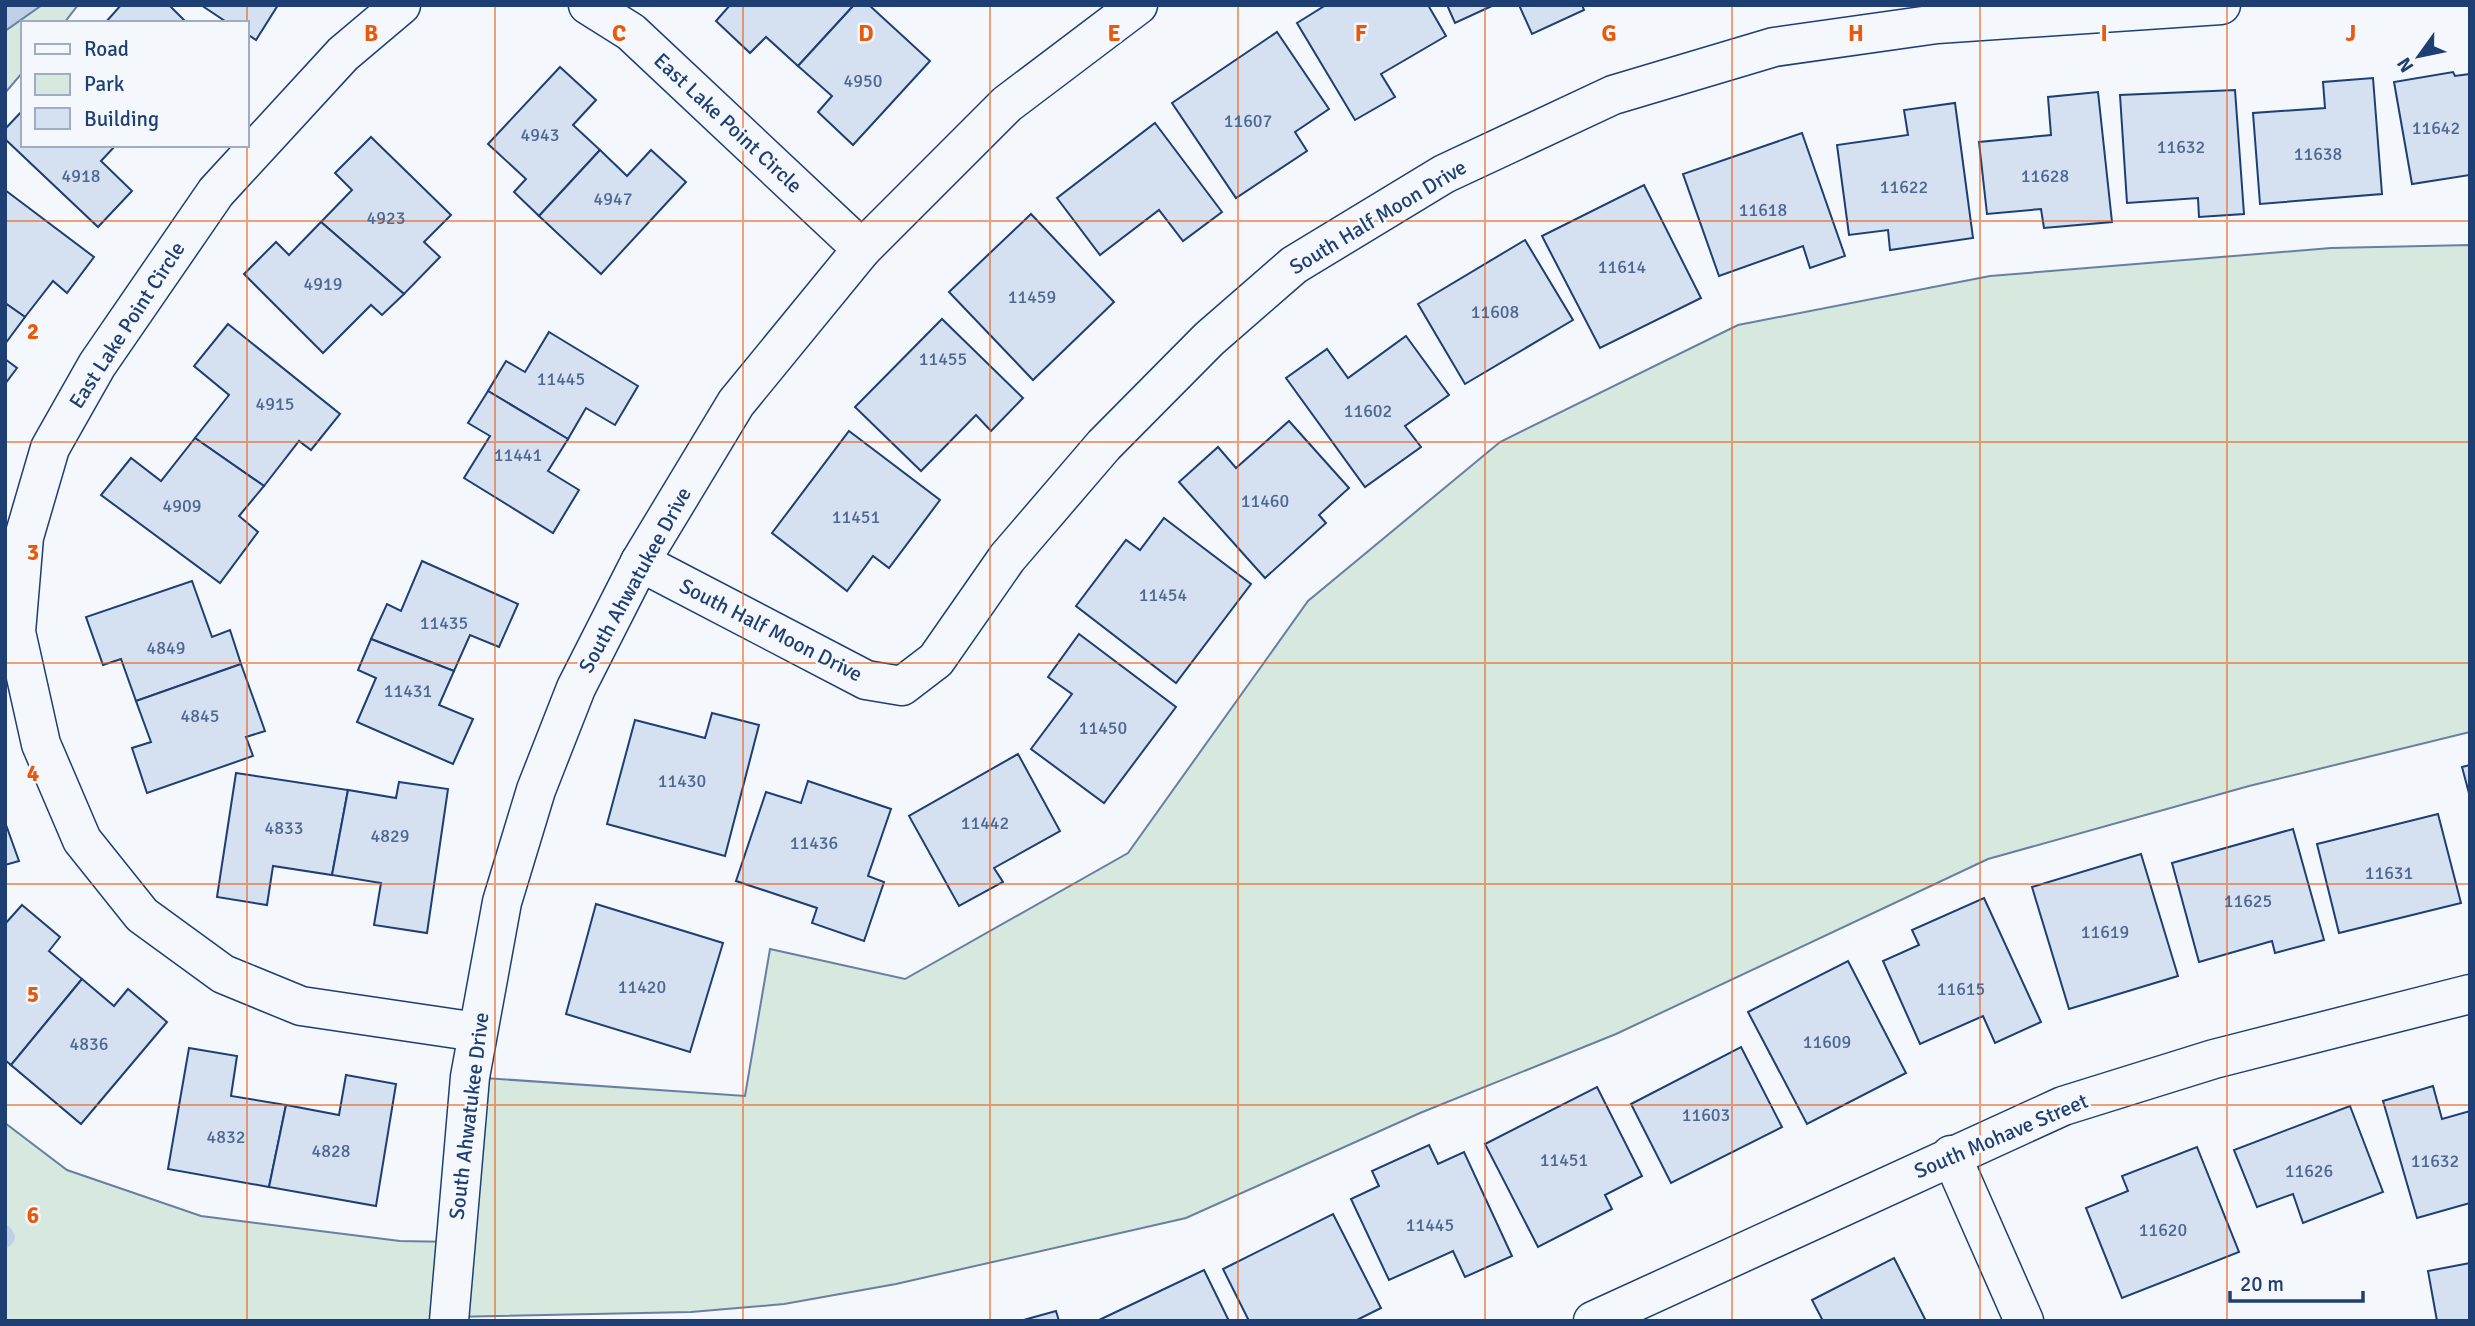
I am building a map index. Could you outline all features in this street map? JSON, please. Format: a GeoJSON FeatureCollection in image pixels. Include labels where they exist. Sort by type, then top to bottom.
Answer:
{"type":"FeatureCollection","features":[{"type":"Feature","properties":{"kind":"street","name":"East Lake Point Circle"},"geometry":{"type":"LineString","coordinates":[[401,5],[343,54],[216,192],[97,365],[50,448],[24,537],[16,632],[41,744],[82,840],[142,915],[223,974],[301,1006],[477,1032]]}},
{"type":"Feature","properties":{"kind":"street","name":"East Lake Point Circle"},"geometry":{"type":"LineString","coordinates":[[588,5],[631,32],[862,249]]}},
{"type":"Feature","properties":{"kind":"street","name":"South Ahwatukee Drive"},"geometry":{"type":"LineString","coordinates":[[449,1321],[477,1032],[502,902],[536,790],[576,688],[640,562],[736,403],[862,249],[1007,104],[1138,5]]}},
{"type":"Feature","properties":{"kind":"street","name":"South Half Moon Drive"},"geometry":{"type":"LineString","coordinates":[[640,562],[866,680],[902,686],[936,660],[1007,558],[1104,445],[1209,339],[1294,265],[1444,174],[1613,95],[1774,47],[1937,24],[2221,5]]}},
{"type":"Feature","properties":{"kind":"street","name":"South Mohave Street"},"geometry":{"type":"LineString","coordinates":[[1592,1321],[2063,1106],[2176,1070],[2470,994]]}},
{"type":"Feature","properties":{"kind":"street"},"geometry":{"type":"LineString","coordinates":[[1951,1155],[2024,1321]]}},
{"type":"Feature","properties":{"kind":"green space"},"geometry":{"type":"Polygon","coordinates":[[[5,5],[78,5],[66,21],[21,21],[21,74],[5,93],[5,5]]]}},
{"type":"Feature","properties":{"kind":"green space"},"geometry":{"type":"Polygon","coordinates":[[[2470,245],[2470,732],[2249,786],[1988,859],[1616,1034],[1420,1113],[1186,1218],[896,1284],[784,1304],[691,1312],[449,1317],[449,1321],[5,1321],[5,1123],[67,1170],[201,1216],[400,1241],[454,1242],[470,1077],[745,1096],[770,949],[905,979],[1128,853],[1308,601],[1500,442],[1738,325],[1990,276],[2331,248],[2470,245]]]}},
{"type":"Feature","properties":{"kind":"water"},"geometry":{"type":"Polygon","coordinates":[[[5,5],[42,5],[5,31],[5,5]]]}},
{"type":"Feature","properties":{"kind":"building"},"geometry":{"type":"Polygon","coordinates":[[[121,5],[169,5],[185,21],[107,21],[121,5]]]}},
{"type":"Feature","properties":{"kind":"building"},"geometry":{"type":"Polygon","coordinates":[[[201,5],[278,5],[256,40],[248,35],[248,21],[225,21],[201,5]]]}},
{"type":"Feature","properties":{"kind":"building"},"geometry":{"type":"Polygon","coordinates":[[[730,5],[854,5],[798,66],[766,37],[750,53],[716,21],[730,5]]]}},
{"type":"Feature","properties":{"kind":"building"},"geometry":{"type":"Polygon","coordinates":[[[854,5],[869,5],[930,61],[853,145],[818,112],[832,96],[798,66],[854,5]]]}},
{"type":"Feature","properties":{"kind":"building"},"geometry":{"type":"Polygon","coordinates":[[[1326,5],[1428,5],[1446,36],[1381,74],[1395,97],[1355,120],[1297,23],[1326,5]]]}},
{"type":"Feature","properties":{"kind":"building"},"geometry":{"type":"Polygon","coordinates":[[[1447,5],[1494,5],[1455,23],[1447,5]]]}},
{"type":"Feature","properties":{"kind":"building"},"geometry":{"type":"Polygon","coordinates":[[[1519,5],[1582,5],[1584,10],[1532,34],[1519,5]]]}},
{"type":"Feature","properties":{"kind":"building"},"geometry":{"type":"Polygon","coordinates":[[[1277,32],[1329,109],[1295,132],[1307,151],[1236,198],[1172,103],[1277,32]]]}},
{"type":"Feature","properties":{"kind":"building"},"geometry":{"type":"Polygon","coordinates":[[[560,67],[596,100],[573,125],[600,150],[539,216],[514,192],[526,179],[488,144],[560,67]]]}},
{"type":"Feature","properties":{"kind":"building"},"geometry":{"type":"Polygon","coordinates":[[[2453,72],[2455,76],[2470,74],[2470,175],[2412,184],[2394,82],[2453,72]]]}},
{"type":"Feature","properties":{"kind":"building"},"geometry":{"type":"Polygon","coordinates":[[[2373,78],[2382,194],[2260,204],[2253,113],[2325,108],[2323,82],[2373,78]]]}},
{"type":"Feature","properties":{"kind":"building"},"geometry":{"type":"Polygon","coordinates":[[[2235,90],[2244,214],[2199,217],[2198,198],[2127,203],[2120,95],[2235,90]]]}},
{"type":"Feature","properties":{"kind":"building"},"geometry":{"type":"Polygon","coordinates":[[[2098,92],[2112,222],[2044,228],[2041,209],[1987,214],[1979,142],[2051,135],[2048,97],[2098,92]]]}},
{"type":"Feature","properties":{"kind":"building"},"geometry":{"type":"Polygon","coordinates":[[[1955,103],[1973,238],[1890,250],[1888,230],[1849,235],[1837,145],[1908,135],[1904,110],[1955,103]]]}},
{"type":"Feature","properties":{"kind":"building"},"geometry":{"type":"Polygon","coordinates":[[[21,112],[21,147],[114,147],[101,161],[132,191],[98,227],[5,139],[5,129],[21,112]]]}},
{"type":"Feature","properties":{"kind":"building"},"geometry":{"type":"Polygon","coordinates":[[[1155,123],[1222,212],[1183,241],[1159,210],[1100,255],[1057,198],[1155,123]]]}},
{"type":"Feature","properties":{"kind":"building"},"geometry":{"type":"Polygon","coordinates":[[[1802,133],[1845,256],[1810,268],[1803,246],[1719,276],[1683,174],[1802,133]]]}},
{"type":"Feature","properties":{"kind":"building"},"geometry":{"type":"Polygon","coordinates":[[[371,137],[451,215],[424,242],[440,257],[404,294],[321,222],[352,190],[335,173],[371,137]]]}},
{"type":"Feature","properties":{"kind":"building"},"geometry":{"type":"Polygon","coordinates":[[[600,150],[627,176],[651,150],[686,182],[601,274],[539,216],[600,150]]]}},
{"type":"Feature","properties":{"kind":"building"},"geometry":{"type":"Polygon","coordinates":[[[1644,185],[1701,298],[1600,348],[1542,236],[1644,185]]]}},
{"type":"Feature","properties":{"kind":"building"},"geometry":{"type":"Polygon","coordinates":[[[5,190],[94,257],[67,293],[53,281],[25,317],[5,303],[5,190]]]}},
{"type":"Feature","properties":{"kind":"building"},"geometry":{"type":"Polygon","coordinates":[[[1031,214],[1114,302],[1033,380],[949,292],[1031,214]]]}},
{"type":"Feature","properties":{"kind":"building"},"geometry":{"type":"Polygon","coordinates":[[[321,222],[404,294],[382,315],[371,305],[323,353],[244,274],[276,242],[289,255],[321,222]]]}},
{"type":"Feature","properties":{"kind":"building"},"geometry":{"type":"Polygon","coordinates":[[[1525,240],[1573,320],[1465,384],[1418,304],[1525,240]]]}},
{"type":"Feature","properties":{"kind":"building"},"geometry":{"type":"Polygon","coordinates":[[[5,303],[25,317],[5,344],[5,303]]]}},
{"type":"Feature","properties":{"kind":"building"},"geometry":{"type":"Polygon","coordinates":[[[942,319],[1023,398],[991,431],[976,415],[921,471],[855,407],[942,319]]]}},
{"type":"Feature","properties":{"kind":"building"},"geometry":{"type":"Polygon","coordinates":[[[228,324],[340,414],[311,450],[299,441],[264,486],[195,438],[229,395],[194,366],[228,324]]]}},
{"type":"Feature","properties":{"kind":"building"},"geometry":{"type":"Polygon","coordinates":[[[549,332],[638,386],[615,425],[586,408],[568,439],[488,391],[506,361],[525,372],[549,332]]]}},
{"type":"Feature","properties":{"kind":"building"},"geometry":{"type":"Polygon","coordinates":[[[1406,336],[1449,395],[1405,426],[1421,447],[1365,487],[1286,378],[1327,349],[1348,378],[1406,336]]]}},
{"type":"Feature","properties":{"kind":"building"},"geometry":{"type":"Polygon","coordinates":[[[5,359],[17,368],[5,384],[5,359]]]}},
{"type":"Feature","properties":{"kind":"building"},"geometry":{"type":"Polygon","coordinates":[[[488,391],[568,439],[548,471],[579,490],[553,533],[464,478],[490,436],[468,423],[488,391]]]}},
{"type":"Feature","properties":{"kind":"building"},"geometry":{"type":"Polygon","coordinates":[[[1289,421],[1349,488],[1319,515],[1326,523],[1265,578],[1179,482],[1218,447],[1236,468],[1289,421]]]}},
{"type":"Feature","properties":{"kind":"building"},"geometry":{"type":"Polygon","coordinates":[[[849,431],[940,500],[889,568],[873,556],[847,591],[772,533],[849,431]]]}},
{"type":"Feature","properties":{"kind":"building"},"geometry":{"type":"Polygon","coordinates":[[[195,438],[264,486],[239,516],[258,532],[220,583],[101,495],[131,458],[161,481],[195,438]]]}},
{"type":"Feature","properties":{"kind":"building"},"geometry":{"type":"Polygon","coordinates":[[[1164,518],[1251,584],[1176,683],[1076,606],[1126,540],[1140,550],[1164,518]]]}},
{"type":"Feature","properties":{"kind":"building"},"geometry":{"type":"Polygon","coordinates":[[[422,561],[518,604],[499,647],[470,635],[454,671],[371,639],[387,604],[401,611],[422,561]]]}},
{"type":"Feature","properties":{"kind":"building"},"geometry":{"type":"Polygon","coordinates":[[[192,581],[212,637],[230,630],[241,664],[136,701],[121,659],[103,665],[86,617],[192,581]]]}},
{"type":"Feature","properties":{"kind":"building"},"geometry":{"type":"Polygon","coordinates":[[[1079,634],[1176,707],[1104,803],[1031,749],[1072,694],[1048,677],[1079,634]]]}},
{"type":"Feature","properties":{"kind":"building"},"geometry":{"type":"Polygon","coordinates":[[[371,639],[454,671],[439,705],[473,719],[453,764],[357,722],[376,678],[358,670],[371,639]]]}},
{"type":"Feature","properties":{"kind":"building"},"geometry":{"type":"Polygon","coordinates":[[[241,664],[265,731],[246,737],[253,756],[147,793],[132,748],[151,742],[136,701],[241,664]]]}},
{"type":"Feature","properties":{"kind":"building"},"geometry":{"type":"Polygon","coordinates":[[[712,713],[759,725],[725,856],[607,824],[635,720],[705,738],[712,713]]]}},
{"type":"Feature","properties":{"kind":"building"},"geometry":{"type":"Polygon","coordinates":[[[1018,754],[1060,831],[994,868],[1003,882],[959,906],[909,816],[1018,754]]]}},
{"type":"Feature","properties":{"kind":"building"},"geometry":{"type":"Polygon","coordinates":[[[2470,765],[2470,797],[2462,767],[2470,765]]]}},
{"type":"Feature","properties":{"kind":"building"},"geometry":{"type":"Polygon","coordinates":[[[236,773],[348,790],[332,875],[273,866],[267,905],[217,897],[236,773]]]}},
{"type":"Feature","properties":{"kind":"building"},"geometry":{"type":"Polygon","coordinates":[[[808,781],[891,809],[868,876],[884,882],[864,941],[812,923],[817,908],[736,881],[766,792],[801,803],[808,781]]]}},
{"type":"Feature","properties":{"kind":"building"},"geometry":{"type":"Polygon","coordinates":[[[399,782],[448,789],[427,933],[374,925],[381,883],[332,875],[348,790],[396,798],[399,782]]]}},
{"type":"Feature","properties":{"kind":"building"},"geometry":{"type":"Polygon","coordinates":[[[2438,814],[2461,903],[2339,933],[2317,844],[2438,814]]]}},
{"type":"Feature","properties":{"kind":"building"},"geometry":{"type":"Polygon","coordinates":[[[5,822],[19,861],[5,865],[5,822]]]}},
{"type":"Feature","properties":{"kind":"building"},"geometry":{"type":"Polygon","coordinates":[[[2293,829],[2324,940],[2275,953],[2272,941],[2199,962],[2172,863],[2293,829]]]}},
{"type":"Feature","properties":{"kind":"building"},"geometry":{"type":"Polygon","coordinates":[[[2141,854],[2178,976],[2069,1009],[2032,887],[2141,854]]]}},
{"type":"Feature","properties":{"kind":"building"},"geometry":{"type":"Polygon","coordinates":[[[1984,898],[2041,1022],[1995,1043],[1983,1016],[1920,1044],[1883,961],[1919,945],[1912,930],[1984,898]]]}},
{"type":"Feature","properties":{"kind":"building"},"geometry":{"type":"Polygon","coordinates":[[[596,904],[723,943],[690,1052],[566,1014],[596,904]]]}},
{"type":"Feature","properties":{"kind":"building"},"geometry":{"type":"Polygon","coordinates":[[[22,905],[60,937],[49,951],[82,979],[11,1065],[5,1060],[5,924],[22,905]]]}},
{"type":"Feature","properties":{"kind":"building"},"geometry":{"type":"Polygon","coordinates":[[[1848,961],[1906,1073],[1807,1124],[1748,1012],[1848,961]]]}},
{"type":"Feature","properties":{"kind":"building"},"geometry":{"type":"Polygon","coordinates":[[[82,979],[114,1006],[128,989],[167,1022],[81,1124],[11,1065],[82,979]]]}},
{"type":"Feature","properties":{"kind":"building"},"geometry":{"type":"Polygon","coordinates":[[[1741,1047],[1782,1127],[1671,1183],[1631,1104],[1741,1047]]]}},
{"type":"Feature","properties":{"kind":"building"},"geometry":{"type":"Polygon","coordinates":[[[189,1048],[237,1056],[231,1096],[286,1105],[269,1187],[168,1169],[189,1048]]]}},
{"type":"Feature","properties":{"kind":"building"},"geometry":{"type":"Polygon","coordinates":[[[346,1075],[396,1084],[376,1206],[269,1187],[286,1105],[339,1115],[346,1075]]]}},
{"type":"Feature","properties":{"kind":"building"},"geometry":{"type":"Polygon","coordinates":[[[2433,1086],[2442,1119],[2470,1111],[2470,1203],[2417,1218],[2383,1101],[2433,1086]]]}},
{"type":"Feature","properties":{"kind":"building"},"geometry":{"type":"Polygon","coordinates":[[[1597,1087],[1642,1176],[1605,1195],[1612,1209],[1538,1247],[1485,1144],[1597,1087]]]}},
{"type":"Feature","properties":{"kind":"building"},"geometry":{"type":"Polygon","coordinates":[[[2350,1106],[2383,1192],[2303,1223],[2293,1194],[2257,1207],[2234,1150],[2350,1106]]]}},
{"type":"Feature","properties":{"kind":"building"},"geometry":{"type":"Polygon","coordinates":[[[1429,1145],[1438,1164],[1464,1152],[1512,1256],[1465,1277],[1453,1251],[1389,1280],[1351,1199],[1379,1186],[1372,1171],[1429,1145]]]}},
{"type":"Feature","properties":{"kind":"building"},"geometry":{"type":"Polygon","coordinates":[[[2197,1147],[2239,1252],[2122,1298],[2086,1208],[2128,1191],[2122,1176],[2197,1147]]]}},
{"type":"Feature","properties":{"kind":"building"},"geometry":{"type":"Polygon","coordinates":[[[1333,1214],[1381,1308],[1355,1321],[1249,1321],[1223,1269],[1333,1214]]]}},
{"type":"Feature","properties":{"kind":"building"},"geometry":{"type":"Polygon","coordinates":[[[1894,1258],[1926,1321],[1823,1321],[1812,1300],[1894,1258]]]}},
{"type":"Feature","properties":{"kind":"building"},"geometry":{"type":"Polygon","coordinates":[[[2470,1263],[2470,1321],[2437,1321],[2428,1271],[2470,1263]]]}},
{"type":"Feature","properties":{"kind":"building"},"geometry":{"type":"Polygon","coordinates":[[[1204,1270],[1229,1321],[1097,1321],[1204,1270]]]}},
{"type":"Feature","properties":{"kind":"building"},"geometry":{"type":"Polygon","coordinates":[[[1056,1311],[1059,1321],[1020,1321],[1056,1311]]]}},
{"type":"Feature","properties":{"kind":"waterway"},"geometry":{"type":"LineString","coordinates":[[5,1232],[8,1237],[5,1241]]}}]}
